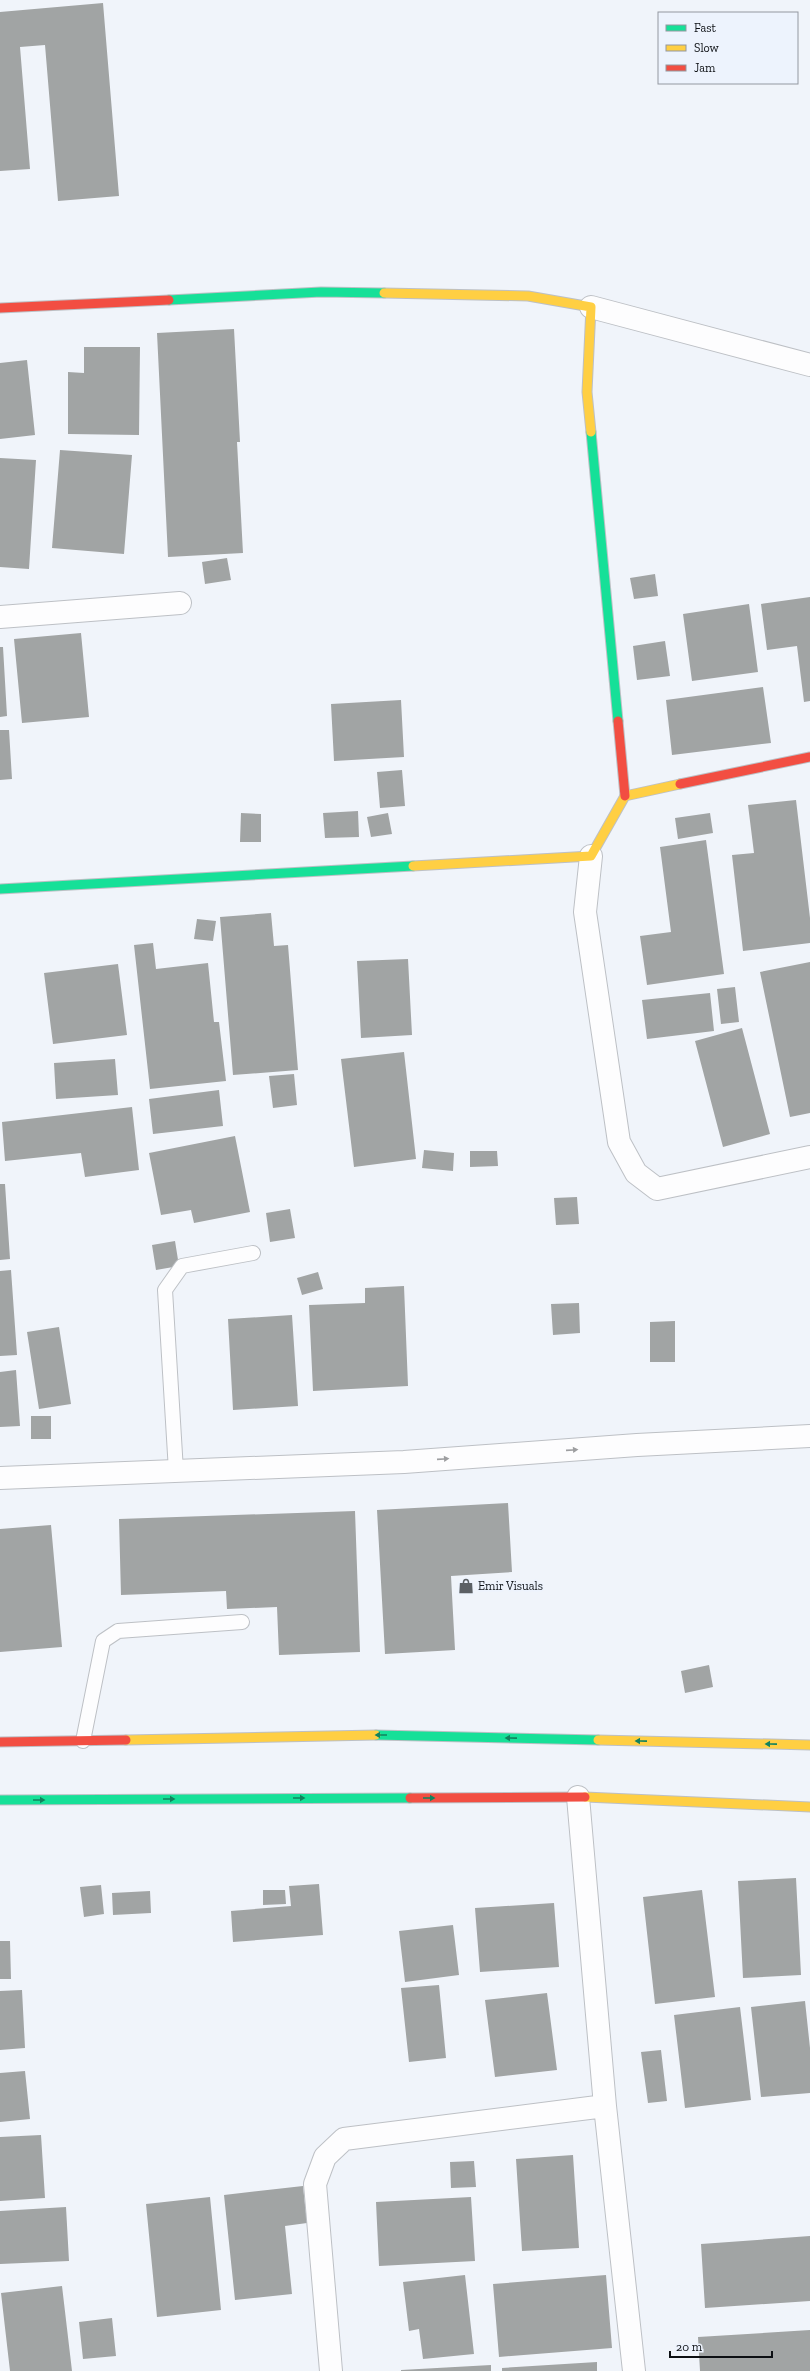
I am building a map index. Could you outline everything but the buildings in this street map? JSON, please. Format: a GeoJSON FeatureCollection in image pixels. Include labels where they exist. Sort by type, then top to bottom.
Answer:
{"type":"FeatureCollection","features":[{"type":"Feature","properties":{"kind":"street"},"geometry":{"type":"LineString","coordinates":[[0,308],[321,292],[528,296],[591,307],[810,365]]}},
{"type":"Feature","properties":{"kind":"street"},"geometry":{"type":"LineString","coordinates":[[591,307],[587,392],[625,796],[591,856],[585,912],[619,1142],[636,1174],[657,1188],[810,1157]]}},
{"type":"Feature","properties":{"kind":"street"},"geometry":{"type":"LineString","coordinates":[[0,617],[180,604]]}},
{"type":"Feature","properties":{"kind":"street"},"geometry":{"type":"LineString","coordinates":[[625,796],[810,757]]}},
{"type":"Feature","properties":{"kind":"street"},"geometry":{"type":"LineString","coordinates":[[0,888],[591,856]]}},
{"type":"Feature","properties":{"kind":"street"},"geometry":{"type":"LineString","coordinates":[[0,1478],[404,1462],[637,1445],[810,1436]]}},
{"type":"Feature","properties":{"kind":"street"},"geometry":{"type":"LineString","coordinates":[[0,1742],[379,1735],[810,1744]]}},
{"type":"Feature","properties":{"kind":"street"},"geometry":{"type":"LineString","coordinates":[[0,1800],[578,1797],[810,1807]]}},
{"type":"Feature","properties":{"kind":"street"},"geometry":{"type":"LineString","coordinates":[[578,1797],[605,2106],[634,2371]]}},
{"type":"Feature","properties":{"kind":"street"},"geometry":{"type":"LineString","coordinates":[[331,2371],[315,2184],[325,2158],[344,2140],[605,2106]]}},
{"type":"Feature","properties":{"kind":"lane"},"geometry":{"type":"LineString","coordinates":[[176,1471],[165,1290],[182,1266],[253,1253]]}},
{"type":"Feature","properties":{"kind":"lane"},"geometry":{"type":"LineString","coordinates":[[83,1741],[102,1641],[118,1631],[242,1622]]}},
{"type":"Feature","properties":{"kind":"traffic: fast"},"geometry":{"type":"LineString","coordinates":[[169,300],[321,292],[384,293]]}},
{"type":"Feature","properties":{"kind":"traffic: fast"},"geometry":{"type":"LineString","coordinates":[[591,432],[618,721]]}},
{"type":"Feature","properties":{"kind":"traffic: fast"},"geometry":{"type":"LineString","coordinates":[[0,889],[413,866]]}},
{"type":"Feature","properties":{"kind":"traffic: fast"},"geometry":{"type":"LineString","coordinates":[[376,1735],[598,1740]]}},
{"type":"Feature","properties":{"kind":"traffic: fast"},"geometry":{"type":"LineString","coordinates":[[0,1800],[410,1798]]}},
{"type":"Feature","properties":{"kind":"traffic: slow"},"geometry":{"type":"LineString","coordinates":[[384,293],[528,296],[591,307],[587,392],[591,432]]}},
{"type":"Feature","properties":{"kind":"traffic: slow"},"geometry":{"type":"LineString","coordinates":[[413,866],[591,856],[625,796],[680,784]]}},
{"type":"Feature","properties":{"kind":"traffic: slow"},"geometry":{"type":"LineString","coordinates":[[126,1740],[376,1735]]}},
{"type":"Feature","properties":{"kind":"traffic: slow"},"geometry":{"type":"LineString","coordinates":[[598,1740],[810,1745]]}},
{"type":"Feature","properties":{"kind":"traffic: slow"},"geometry":{"type":"LineString","coordinates":[[585,1797],[810,1807]]}},
{"type":"Feature","properties":{"kind":"traffic: jam"},"geometry":{"type":"LineString","coordinates":[[0,308],[169,300]]}},
{"type":"Feature","properties":{"kind":"traffic: jam"},"geometry":{"type":"LineString","coordinates":[[618,721],[625,796]]}},
{"type":"Feature","properties":{"kind":"traffic: jam"},"geometry":{"type":"LineString","coordinates":[[680,784],[810,757]]}},
{"type":"Feature","properties":{"kind":"traffic: jam"},"geometry":{"type":"LineString","coordinates":[[0,1742],[126,1740]]}},
{"type":"Feature","properties":{"kind":"traffic: jam"},"geometry":{"type":"LineString","coordinates":[[410,1798],[585,1797]]}},
{"type":"Feature","properties":{"kind":"place","name":"Emir Visuals"},"geometry":{"type":"Point","coordinates":[466,1586]}}]}
